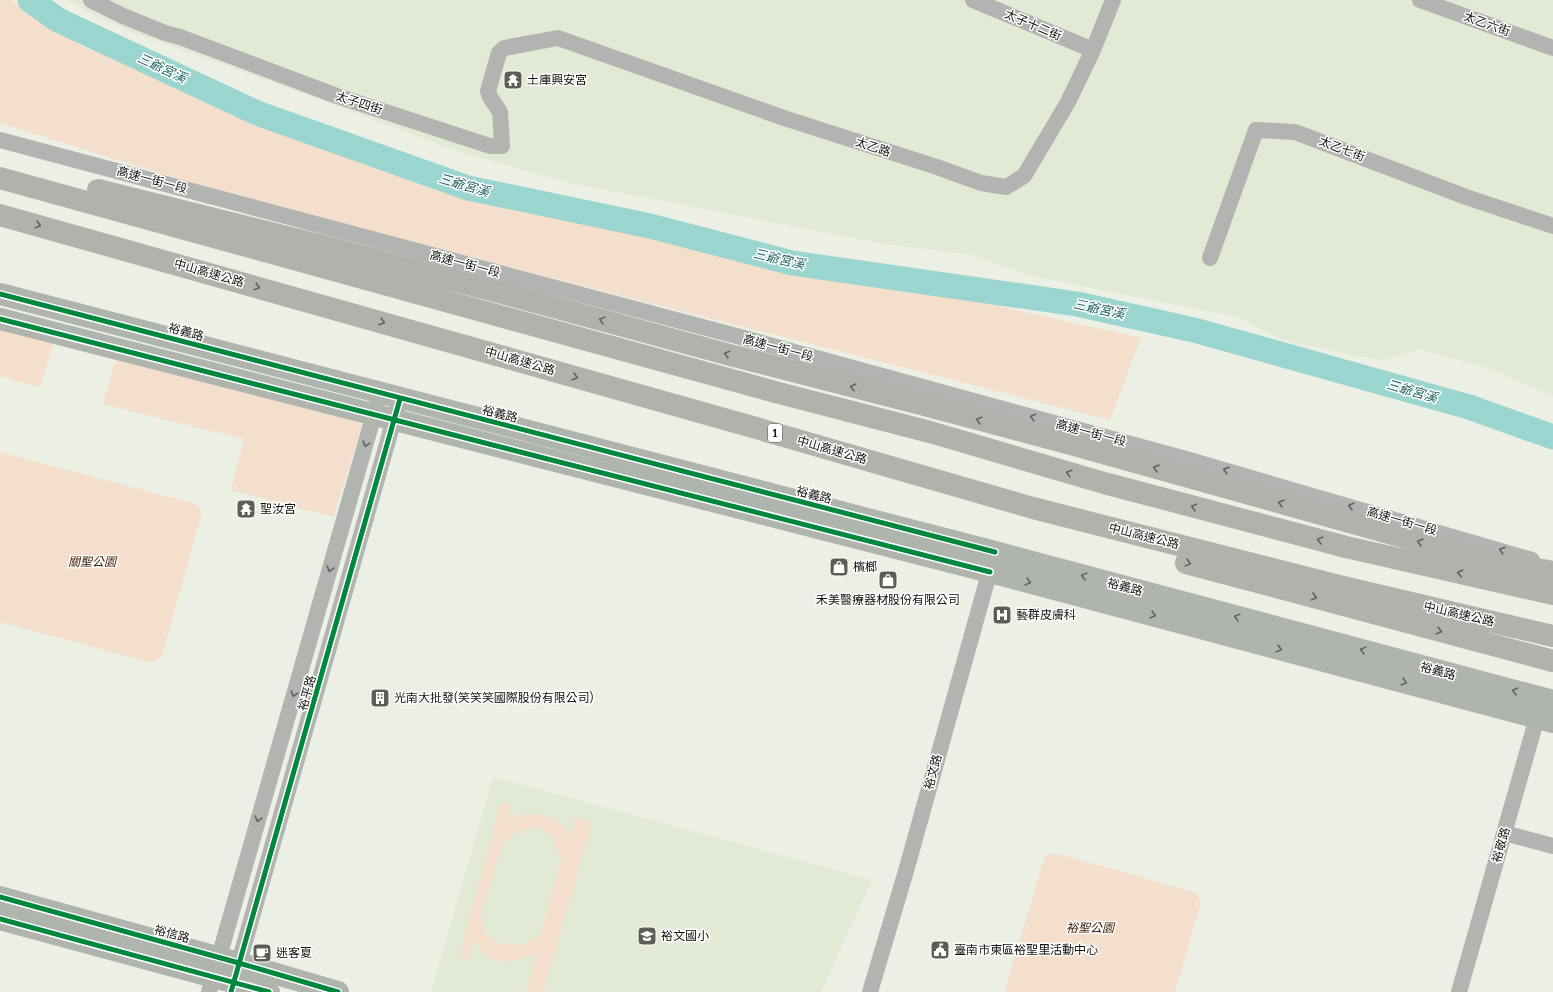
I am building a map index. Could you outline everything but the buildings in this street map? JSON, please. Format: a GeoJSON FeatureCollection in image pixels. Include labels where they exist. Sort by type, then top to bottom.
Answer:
{"type":"FeatureCollection","features":[{"type":"Feature","properties":{"kind":"highway"},"geometry":{"type":"LineString","coordinates":[[0,167],[322,246],[492,290],[730,355],[1071,444],[1478,558],[1553,577]]}},
{"type":"Feature","properties":{"kind":"highway"},"geometry":{"type":"LineString","coordinates":[[0,178],[774,392],[930,432],[1104,483],[1346,547],[1553,594]]}},
{"type":"Feature","properties":{"kind":"highway","name":"中山高速公路"},"geometry":{"type":"LineString","coordinates":[[0,215],[1033,508],[1335,585],[1553,636]]}},
{"type":"Feature","properties":{"kind":"highway"},"geometry":{"type":"LineString","coordinates":[[1033,508],[1116,544],[1553,661]]}},
{"type":"Feature","properties":{"kind":"highway"},"geometry":{"type":"LineString","coordinates":[[1478,558],[1553,572]]}},
{"type":"Feature","properties":{"kind":"street","name":"太子四街"},"geometry":{"type":"LineString","coordinates":[[91,0],[123,16],[165,33],[337,96],[490,146],[502,146],[500,112],[490,97],[488,91],[499,53],[504,48],[534,42]]}},
{"type":"Feature","properties":{"kind":"street","name":"太子十二街"},"geometry":{"type":"LineString","coordinates":[[973,0],[1093,50]]}},
{"type":"Feature","properties":{"kind":"street","name":"太乙路"},"geometry":{"type":"LineString","coordinates":[[534,42],[558,38],[788,119],[937,167],[981,183],[1006,187],[1024,176],[1068,102],[1093,50],[1113,0]]}},
{"type":"Feature","properties":{"kind":"street","name":"太乙六街"},"geometry":{"type":"LineString","coordinates":[[1420,0],[1553,48]]}},
{"type":"Feature","properties":{"kind":"street","name":"太乙七街"},"geometry":{"type":"LineString","coordinates":[[1210,258],[1256,130],[1295,132],[1466,197],[1553,226]]}},
{"type":"Feature","properties":{"kind":"street","name":"高速一街一段"},"geometry":{"type":"LineString","coordinates":[[0,140],[744,338],[1186,459],[1553,566]]}},
{"type":"Feature","properties":{"kind":"street","name":"裕義路"},"geometry":{"type":"LineString","coordinates":[[0,294],[390,396],[992,562],[1546,710]]}},
{"type":"Feature","properties":{"kind":"street","name":"裕義路"},"geometry":{"type":"LineString","coordinates":[[0,319],[384,417],[992,562]]}},
{"type":"Feature","properties":{"kind":"street","name":"裕平路"},"geometry":{"type":"LineString","coordinates":[[224,977],[390,396]]}},
{"type":"Feature","properties":{"kind":"street","name":"裕平路"},"geometry":{"type":"LineString","coordinates":[[224,977],[312,712],[384,417]]}},
{"type":"Feature","properties":{"kind":"street","name":"裕文路"},"geometry":{"type":"LineString","coordinates":[[870,992],[906,871],[992,562]]}},
{"type":"Feature","properties":{"kind":"street","name":"裕敬路"},"geometry":{"type":"LineString","coordinates":[[1459,992],[1504,834],[1546,710]]}},
{"type":"Feature","properties":{"kind":"street"},"geometry":{"type":"LineString","coordinates":[[1504,834],[1553,846]]}},
{"type":"Feature","properties":{"kind":"street","name":"裕信路"},"geometry":{"type":"LineString","coordinates":[[0,898],[269,992]]}},
{"type":"Feature","properties":{"kind":"street","name":"裕信路"},"geometry":{"type":"LineString","coordinates":[[0,920],[136,957],[224,977],[338,992]]}},
{"type":"Feature","properties":{"kind":"shaded area"},"geometry":{"type":"Polygon","coordinates":[[[67,0],[1553,0],[1553,396],[1485,367],[1419,349],[1384,360],[1356,356],[1280,339],[1238,317],[1028,275],[973,255],[885,244],[570,183],[462,153],[272,82],[131,32],[94,15],[67,0]]]}},
{"type":"Feature","properties":{"kind":"shaded area","name":"裕文國小"},"geometry":{"type":"Polygon","coordinates":[[[493,777],[872,880],[821,992],[431,992],[493,777]]]}},
{"type":"Feature","properties":{"kind":"green space"},"geometry":{"type":"Polygon","coordinates":[[[0,0],[11,0],[83,47],[466,192],[876,279],[1141,338],[1110,420],[242,199],[0,123],[0,0]]]}},
{"type":"Feature","properties":{"kind":"green space"},"geometry":{"type":"Polygon","coordinates":[[[0,328],[54,341],[40,388],[0,376],[0,328]]]}},
{"type":"Feature","properties":{"kind":"green space"},"geometry":{"type":"Polygon","coordinates":[[[117,356],[366,416],[333,517],[231,490],[244,439],[103,404],[117,356]]]}},
{"type":"Feature","properties":{"kind":"green space","name":"關聖公園"},"geometry":{"type":"Polygon","coordinates":[[[0,452],[196,504],[202,512],[162,656],[152,663],[0,622],[0,452]]]}},
{"type":"Feature","properties":{"kind":"green space"},"geometry":{"type":"Polygon","coordinates":[[[501,802],[512,805],[508,821],[523,814],[537,814],[550,817],[565,827],[569,837],[575,817],[592,822],[543,992],[526,992],[537,953],[512,961],[499,961],[486,955],[474,940],[468,960],[459,957],[501,802]],[[533,827],[517,832],[503,842],[481,915],[486,933],[497,943],[524,945],[540,935],[561,861],[553,838],[543,830],[533,827]]]}},
{"type":"Feature","properties":{"kind":"green space","name":"裕聖公園"},"geometry":{"type":"Polygon","coordinates":[[[1055,853],[1197,893],[1201,903],[1175,992],[1004,992],[1045,856],[1055,853]]]}},
{"type":"Feature","properties":{"kind":"waterway","name":"三爺宮溪"},"geometry":{"type":"LineString","coordinates":[[30,0],[58,20],[257,113],[468,188],[650,226],[792,263],[1077,304],[1194,330],[1469,407],[1553,437]]}},
{"type":"Feature","properties":{"kind":"cycle path"},"geometry":{"type":"LineString","coordinates":[[0,294],[995,552]]}},
{"type":"Feature","properties":{"kind":"cycle path"},"geometry":{"type":"LineString","coordinates":[[0,319],[990,572]]}},
{"type":"Feature","properties":{"kind":"cycle path"},"geometry":{"type":"LineString","coordinates":[[231,992],[400,399]]}},
{"type":"Feature","properties":{"kind":"cycle path"},"geometry":{"type":"LineString","coordinates":[[0,897],[338,992]]}},
{"type":"Feature","properties":{"kind":"cycle path"},"geometry":{"type":"LineString","coordinates":[[0,919],[269,992]]}},
{"type":"Feature","properties":{"kind":"place","name":"土庫興安宮"},"geometry":{"type":"Point","coordinates":[513,80]}},
{"type":"Feature","properties":{"kind":"place","name":"聖汝宮"},"geometry":{"type":"Point","coordinates":[246,509]}},
{"type":"Feature","properties":{"kind":"place","name":"檳榔"},"geometry":{"type":"Point","coordinates":[839,567]}},
{"type":"Feature","properties":{"kind":"place","name":"禾美醫療器材股份有限公司"},"geometry":{"type":"Point","coordinates":[888,580]}},
{"type":"Feature","properties":{"kind":"place","name":"藝群皮膚科"},"geometry":{"type":"Point","coordinates":[1002,615]}},
{"type":"Feature","properties":{"kind":"place","name":"光南大批發(笑笑笑國際股份有限公司)"},"geometry":{"type":"Point","coordinates":[380,698]}},
{"type":"Feature","properties":{"kind":"place","name":"裕文國小"},"geometry":{"type":"Point","coordinates":[647,936]}},
{"type":"Feature","properties":{"kind":"place","name":"臺南市東區裕聖里活動中心"},"geometry":{"type":"Point","coordinates":[940,950]}},
{"type":"Feature","properties":{"kind":"place","name":"迷客夏"},"geometry":{"type":"Point","coordinates":[262,953]}}]}
